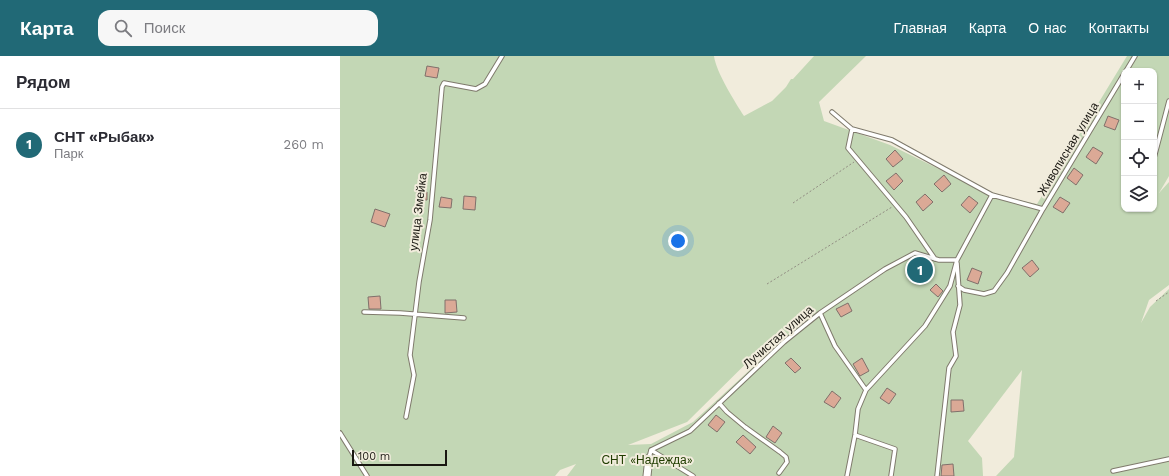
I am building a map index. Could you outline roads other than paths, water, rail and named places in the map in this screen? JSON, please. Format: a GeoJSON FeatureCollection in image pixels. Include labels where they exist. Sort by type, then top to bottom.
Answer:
{"type":"FeatureCollection","features":[{"type":"Feature","properties":{"kind":"street"},"geometry":{"type":"LineString","coordinates":[[647,476],[649,458]]}},
{"type":"Feature","properties":{"kind":"lane","name":"улица Змейка"},"geometry":{"type":"LineString","coordinates":[[406,417],[414,375],[410,355],[418,282],[430,220],[442,87],[444,83],[476,89],[485,84],[502,56]]}},
{"type":"Feature","properties":{"kind":"lane"},"geometry":{"type":"LineString","coordinates":[[1128,68],[1135,56]]}},
{"type":"Feature","properties":{"kind":"lane","name":"Живописная улица"},"geometry":{"type":"LineString","coordinates":[[852,129],[892,140],[992,195],[1043,209],[1121,79]]}},
{"type":"Feature","properties":{"kind":"lane"},"geometry":{"type":"LineString","coordinates":[[1157,147],[1169,101]]}},
{"type":"Feature","properties":{"kind":"lane"},"geometry":{"type":"LineString","coordinates":[[832,112],[852,129],[848,148],[896,205],[935,259]]}},
{"type":"Feature","properties":{"kind":"lane"},"geometry":{"type":"LineString","coordinates":[[847,476],[855,435],[858,409],[866,390],[925,326],[950,286],[957,260],[992,195]]}},
{"type":"Feature","properties":{"kind":"lane"},"geometry":{"type":"LineString","coordinates":[[958,286],[964,290],[984,294],[994,291],[1007,273],[1043,209]]}},
{"type":"Feature","properties":{"kind":"lane","name":"Лучистая улица"},"geometry":{"type":"LineString","coordinates":[[651,450],[690,431],[784,342],[820,314],[885,269],[915,253],[939,260],[957,260]]}},
{"type":"Feature","properties":{"kind":"lane"},"geometry":{"type":"LineString","coordinates":[[937,476],[949,368],[956,356],[953,332],[960,305],[957,260]]}},
{"type":"Feature","properties":{"kind":"lane"},"geometry":{"type":"LineString","coordinates":[[364,312],[464,318]]}},
{"type":"Feature","properties":{"kind":"lane"},"geometry":{"type":"LineString","coordinates":[[820,314],[835,346],[866,390]]}},
{"type":"Feature","properties":{"kind":"lane"},"geometry":{"type":"LineString","coordinates":[[719,403],[745,427],[786,457],[787,462],[779,473]]}},
{"type":"Feature","properties":{"kind":"lane"},"geometry":{"type":"LineString","coordinates":[[340,433],[367,476]]}},
{"type":"Feature","properties":{"kind":"lane"},"geometry":{"type":"LineString","coordinates":[[855,435],[895,449],[891,476]]}},
{"type":"Feature","properties":{"kind":"lane"},"geometry":{"type":"LineString","coordinates":[[649,458],[651,450],[693,476]]}},
{"type":"Feature","properties":{"kind":"lane"},"geometry":{"type":"LineString","coordinates":[[1113,471],[1169,460]]}},
{"type":"Feature","properties":{"kind":"place","name":"СНТ «Рыбак»"},"geometry":{"type":"Point","coordinates":[920,270]}},
{"type":"Feature","properties":{"kind":"park label","name":"СНТ «Надежда»"},"geometry":{"type":"Point","coordinates":[647,460]}}]}
